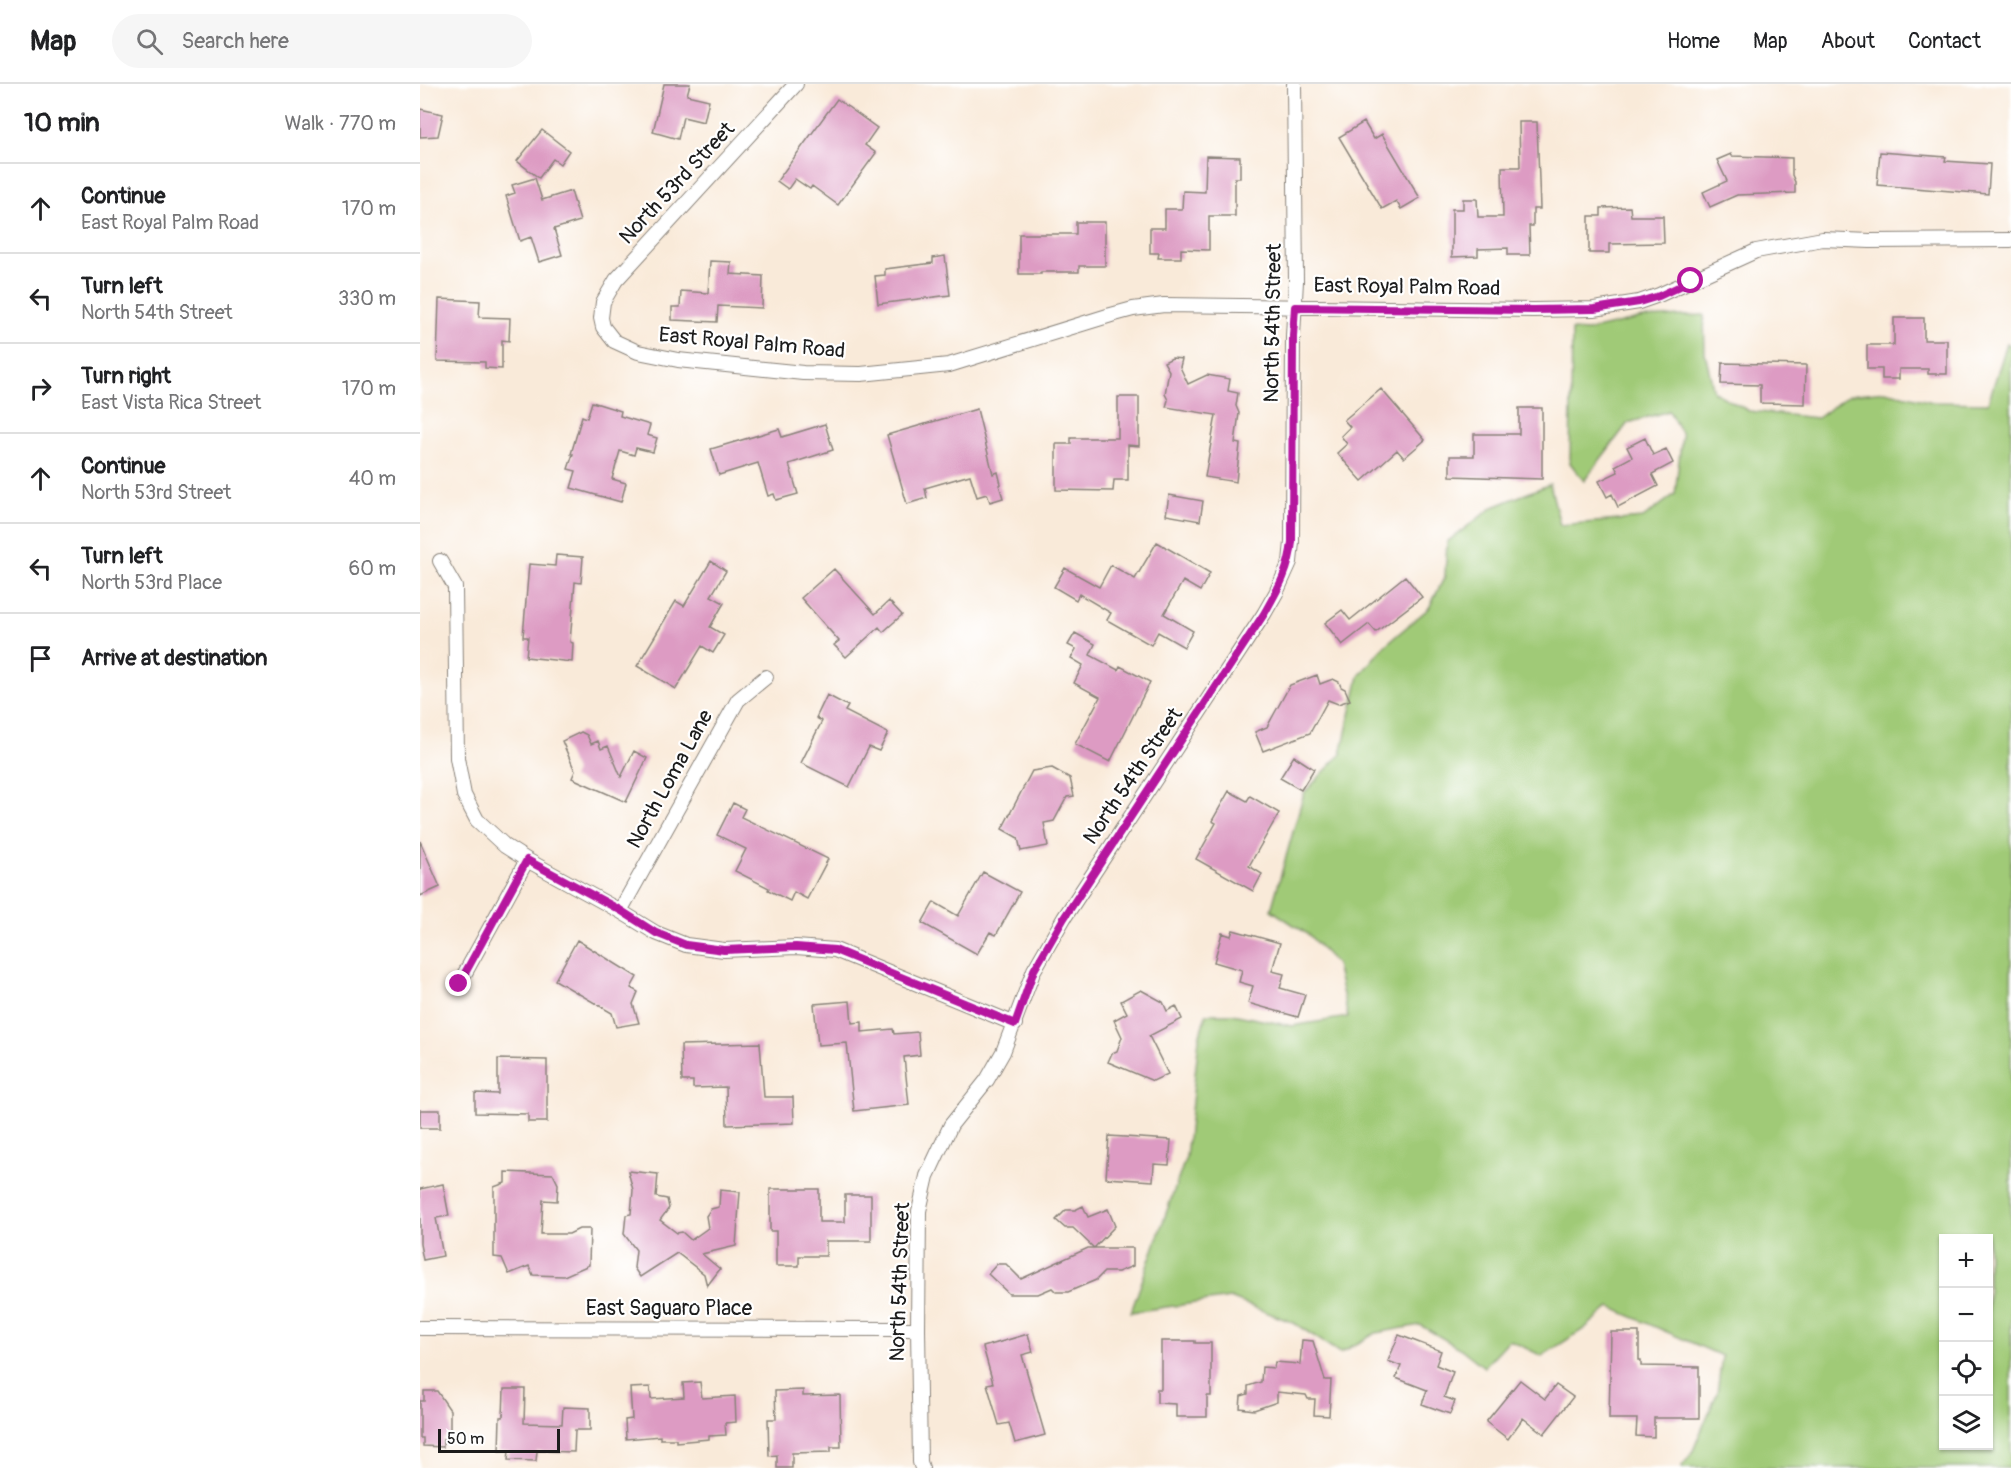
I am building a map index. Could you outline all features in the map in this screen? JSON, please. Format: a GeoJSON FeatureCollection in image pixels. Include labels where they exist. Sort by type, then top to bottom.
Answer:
{"type":"FeatureCollection","features":[{"type":"Feature","properties":{"kind":"street","name":"North 53rd Street"},"geometry":{"type":"LineString","coordinates":[[601,318],[603,302],[616,280],[796,84]]}},
{"type":"Feature","properties":{"kind":"street","name":"North 54th Street"},"geometry":{"type":"LineString","coordinates":[[922,1468],[920,1462],[918,1329],[919,1211],[927,1176],[951,1125],[987,1080],[1003,1052],[1034,970],[1064,918],[1264,614],[1290,562],[1296,282],[1294,84]]}},
{"type":"Feature","properties":{"kind":"street","name":"East Royal Palm Road"},"geometry":{"type":"LineString","coordinates":[[601,318],[603,327],[614,341],[638,352],[678,360],[748,368],[803,373],[852,374],[949,365],[1133,309],[1164,305],[1594,309],[1619,306],[1659,296],[1756,251],[1785,245],[1823,239],[2011,240]]}},
{"type":"Feature","properties":{"kind":"street"},"geometry":{"type":"LineString","coordinates":[[440,561],[455,587],[458,758],[464,795],[477,820],[505,846],[620,910],[656,933],[686,945],[724,950],[796,947],[835,950],[1015,1024]]}},
{"type":"Feature","properties":{"kind":"street","name":"North Loma Lane"},"geometry":{"type":"LineString","coordinates":[[620,910],[738,700],[766,677]]}},
{"type":"Feature","properties":{"kind":"street"},"geometry":{"type":"LineString","coordinates":[[459,984],[527,860]]}},
{"type":"Feature","properties":{"kind":"street","name":"East Saguaro Place"},"geometry":{"type":"LineString","coordinates":[[420,1328],[918,1329]]}},
{"type":"Feature","properties":{"kind":"green space"},"geometry":{"type":"Polygon","coordinates":[[[1704,315],[1705,353],[1714,392],[1749,411],[1817,418],[1849,395],[1885,391],[1933,402],[1988,403],[2007,343],[2011,346],[2011,1468],[1682,1468],[1692,1453],[1717,1393],[1722,1356],[1610,1307],[1584,1329],[1542,1356],[1509,1340],[1484,1367],[1461,1349],[1420,1325],[1376,1333],[1340,1353],[1294,1323],[1230,1298],[1131,1312],[1186,1157],[1199,1038],[1206,1014],[1232,1014],[1292,1026],[1348,1017],[1336,964],[1309,935],[1271,910],[1304,793],[1341,754],[1359,676],[1383,647],[1429,608],[1445,576],[1447,542],[1493,507],[1550,484],[1560,525],[1643,518],[1675,494],[1682,435],[1669,411],[1628,423],[1584,481],[1570,463],[1572,330],[1587,331],[1643,318],[1704,315]]]}},
{"type":"Feature","properties":{"kind":"building"},"geometry":{"type":"Polygon","coordinates":[[[664,84],[690,84],[687,95],[709,100],[704,122],[683,117],[678,139],[653,132],[664,84]]]}},
{"type":"Feature","properties":{"kind":"building"},"geometry":{"type":"Polygon","coordinates":[[[837,99],[877,128],[865,145],[876,153],[838,205],[812,186],[810,189],[795,179],[788,189],[777,181],[837,99]]]}},
{"type":"Feature","properties":{"kind":"building"},"geometry":{"type":"Polygon","coordinates":[[[420,109],[443,114],[438,136],[420,137],[420,109]]]}},
{"type":"Feature","properties":{"kind":"building"},"geometry":{"type":"Polygon","coordinates":[[[1364,122],[1374,139],[1382,134],[1420,198],[1401,209],[1396,201],[1382,209],[1339,137],[1364,122]]]}},
{"type":"Feature","properties":{"kind":"building"},"geometry":{"type":"Polygon","coordinates":[[[1519,122],[1537,122],[1540,209],[1533,209],[1533,226],[1529,226],[1530,255],[1508,255],[1508,248],[1478,249],[1478,256],[1452,257],[1452,209],[1463,209],[1463,199],[1477,199],[1478,217],[1503,217],[1502,167],[1520,167],[1519,122]]]}},
{"type":"Feature","properties":{"kind":"building"},"geometry":{"type":"Polygon","coordinates":[[[542,130],[569,151],[560,164],[553,159],[539,178],[517,161],[542,130]]]}},
{"type":"Feature","properties":{"kind":"building"},"geometry":{"type":"Polygon","coordinates":[[[1880,152],[1946,157],[1945,161],[1990,164],[1988,194],[1877,185],[1880,152]]]}},
{"type":"Feature","properties":{"kind":"building"},"geometry":{"type":"Polygon","coordinates":[[[1731,154],[1732,156],[1792,158],[1795,193],[1737,195],[1710,207],[1703,192],[1727,181],[1717,160],[1731,154]]]}},
{"type":"Feature","properties":{"kind":"building"},"geometry":{"type":"Polygon","coordinates":[[[1206,156],[1240,157],[1240,178],[1235,178],[1235,216],[1209,216],[1209,250],[1181,249],[1181,258],[1158,258],[1159,253],[1150,253],[1150,228],[1165,228],[1165,209],[1182,209],[1183,191],[1205,192],[1206,156]]]}},
{"type":"Feature","properties":{"kind":"building"},"geometry":{"type":"Polygon","coordinates":[[[535,178],[542,200],[571,191],[580,221],[554,229],[562,255],[539,262],[531,237],[520,241],[506,196],[515,193],[512,185],[535,178]]]}},
{"type":"Feature","properties":{"kind":"building"},"geometry":{"type":"Polygon","coordinates":[[[1630,207],[1631,216],[1663,216],[1664,243],[1609,244],[1609,253],[1589,253],[1589,216],[1601,216],[1601,208],[1630,207]]]}},
{"type":"Feature","properties":{"kind":"building"},"geometry":{"type":"Polygon","coordinates":[[[1076,222],[1105,222],[1105,266],[1079,266],[1079,272],[1019,274],[1019,234],[1076,234],[1076,222]]]}},
{"type":"Feature","properties":{"kind":"building"},"geometry":{"type":"Polygon","coordinates":[[[945,256],[950,295],[878,304],[875,276],[885,275],[885,269],[933,263],[933,258],[945,256]]]}},
{"type":"Feature","properties":{"kind":"building"},"geometry":{"type":"Polygon","coordinates":[[[710,261],[731,262],[730,274],[763,276],[762,308],[718,306],[717,322],[672,320],[672,307],[680,307],[681,291],[708,293],[710,261]]]}},
{"type":"Feature","properties":{"kind":"building"},"geometry":{"type":"Polygon","coordinates":[[[439,299],[480,301],[479,317],[510,318],[509,341],[502,340],[502,369],[485,368],[485,362],[437,361],[439,299]]]}},
{"type":"Feature","properties":{"kind":"building"},"geometry":{"type":"Polygon","coordinates":[[[1894,318],[1924,318],[1924,340],[1947,340],[1947,374],[1928,374],[1928,369],[1899,369],[1899,379],[1882,379],[1882,369],[1867,369],[1867,345],[1894,345],[1894,318]]]}},
{"type":"Feature","properties":{"kind":"building"},"geometry":{"type":"Polygon","coordinates":[[[1172,358],[1182,359],[1180,367],[1188,384],[1207,375],[1230,379],[1228,391],[1238,393],[1236,406],[1239,413],[1235,443],[1240,444],[1236,482],[1205,477],[1216,415],[1166,407],[1168,400],[1165,394],[1169,371],[1164,362],[1172,358]]]}},
{"type":"Feature","properties":{"kind":"building"},"geometry":{"type":"Polygon","coordinates":[[[1722,363],[1806,365],[1805,404],[1760,403],[1760,385],[1721,384],[1722,363]]]}},
{"type":"Feature","properties":{"kind":"building"},"geometry":{"type":"Polygon","coordinates":[[[1381,389],[1425,440],[1404,458],[1397,450],[1362,481],[1337,453],[1347,444],[1341,436],[1350,427],[1344,420],[1381,389]]]}},
{"type":"Feature","properties":{"kind":"building"},"geometry":{"type":"Polygon","coordinates":[[[1118,397],[1139,397],[1139,446],[1128,445],[1128,480],[1114,480],[1113,491],[1056,490],[1056,444],[1071,444],[1071,438],[1118,438],[1118,397]]]}},
{"type":"Feature","properties":{"kind":"building"},"geometry":{"type":"Polygon","coordinates":[[[592,402],[621,411],[620,416],[650,425],[647,435],[657,438],[653,452],[636,448],[634,455],[620,451],[612,479],[626,483],[621,502],[571,488],[576,471],[568,469],[573,454],[571,454],[582,416],[587,418],[592,402]]]}},
{"type":"Feature","properties":{"kind":"building"},"geometry":{"type":"Polygon","coordinates":[[[1519,408],[1542,408],[1542,479],[1450,476],[1450,456],[1474,456],[1474,434],[1519,434],[1519,408]]]}},
{"type":"Feature","properties":{"kind":"building"},"geometry":{"type":"Polygon","coordinates":[[[977,409],[993,474],[998,472],[1003,498],[990,502],[987,494],[977,497],[970,475],[925,488],[927,498],[907,504],[887,435],[977,409]]]}},
{"type":"Feature","properties":{"kind":"building"},"geometry":{"type":"Polygon","coordinates":[[[825,424],[833,450],[789,464],[798,494],[776,500],[774,494],[768,496],[758,463],[719,475],[711,449],[779,429],[782,437],[825,424]]]}},
{"type":"Feature","properties":{"kind":"building"},"geometry":{"type":"Polygon","coordinates":[[[1645,438],[1653,455],[1666,449],[1673,463],[1652,474],[1658,486],[1618,507],[1612,494],[1607,497],[1599,481],[1618,472],[1615,466],[1632,457],[1627,447],[1645,438]]]}},
{"type":"Feature","properties":{"kind":"building"},"geometry":{"type":"Polygon","coordinates":[[[1169,495],[1203,501],[1200,521],[1166,515],[1169,495]]]}},
{"type":"Feature","properties":{"kind":"building"},"geometry":{"type":"Polygon","coordinates":[[[1157,542],[1210,573],[1200,591],[1183,581],[1164,614],[1193,631],[1184,647],[1158,632],[1151,645],[1107,620],[1111,613],[1079,594],[1076,600],[1054,587],[1065,568],[1099,587],[1111,565],[1135,579],[1157,542]]]}},
{"type":"Feature","properties":{"kind":"building"},"geometry":{"type":"Polygon","coordinates":[[[556,555],[583,557],[581,583],[575,582],[570,642],[573,643],[572,662],[526,657],[528,637],[523,637],[529,564],[555,566],[556,555]]]}},
{"type":"Feature","properties":{"kind":"building"},"geometry":{"type":"Polygon","coordinates":[[[711,561],[726,571],[711,596],[724,603],[710,627],[724,635],[713,653],[702,646],[676,689],[637,666],[676,601],[684,606],[711,561]]]}},
{"type":"Feature","properties":{"kind":"building"},"geometry":{"type":"Polygon","coordinates":[[[834,569],[875,614],[889,601],[902,615],[883,632],[879,627],[846,657],[834,645],[839,641],[801,598],[834,569]]]}},
{"type":"Feature","properties":{"kind":"building"},"geometry":{"type":"Polygon","coordinates":[[[1405,576],[1422,597],[1376,632],[1369,624],[1342,645],[1325,623],[1342,610],[1350,620],[1405,576]]]}},
{"type":"Feature","properties":{"kind":"building"},"geometry":{"type":"Polygon","coordinates":[[[1075,633],[1095,644],[1090,655],[1118,670],[1120,666],[1150,682],[1110,762],[1075,744],[1100,697],[1074,683],[1083,665],[1071,658],[1076,649],[1068,645],[1075,633]]]}},
{"type":"Feature","properties":{"kind":"building"},"geometry":{"type":"Polygon","coordinates":[[[1317,675],[1320,684],[1333,679],[1339,682],[1350,700],[1338,704],[1328,700],[1310,733],[1263,751],[1255,732],[1267,727],[1290,685],[1317,675]]]}},
{"type":"Feature","properties":{"kind":"building"},"geometry":{"type":"Polygon","coordinates":[[[827,695],[848,706],[845,711],[888,733],[879,751],[869,747],[849,787],[801,763],[822,721],[816,718],[827,695]]]}},
{"type":"Feature","properties":{"kind":"building"},"geometry":{"type":"Polygon","coordinates":[[[581,732],[587,735],[591,744],[598,741],[601,749],[608,746],[621,777],[634,751],[647,758],[626,802],[572,778],[575,771],[562,741],[581,732]]]}},
{"type":"Feature","properties":{"kind":"building"},"geometry":{"type":"Polygon","coordinates":[[[1294,756],[1314,769],[1301,790],[1280,778],[1294,756]]]}},
{"type":"Feature","properties":{"kind":"building"},"geometry":{"type":"Polygon","coordinates":[[[1052,768],[1070,778],[1074,796],[1067,797],[1054,821],[1044,823],[1048,846],[1021,851],[1018,838],[1002,829],[1032,771],[1052,768]]]}},
{"type":"Feature","properties":{"kind":"building"},"geometry":{"type":"Polygon","coordinates":[[[1229,791],[1247,801],[1250,796],[1279,813],[1249,866],[1262,874],[1253,891],[1196,859],[1216,823],[1212,821],[1229,791]]]}},
{"type":"Feature","properties":{"kind":"building"},"geometry":{"type":"Polygon","coordinates":[[[733,803],[745,809],[741,817],[828,859],[807,899],[794,892],[790,901],[735,871],[746,849],[717,835],[733,803]]]}},
{"type":"Feature","properties":{"kind":"building"},"geometry":{"type":"Polygon","coordinates":[[[420,841],[440,887],[420,896],[420,841]]]}},
{"type":"Feature","properties":{"kind":"building"},"geometry":{"type":"Polygon","coordinates":[[[983,872],[1020,892],[996,935],[990,932],[977,954],[922,923],[934,902],[958,916],[983,872]]]}},
{"type":"Feature","properties":{"kind":"building"},"geometry":{"type":"Polygon","coordinates":[[[1233,930],[1280,943],[1272,971],[1284,974],[1280,988],[1305,995],[1298,1017],[1248,1003],[1253,986],[1239,982],[1242,970],[1214,962],[1222,933],[1231,936],[1233,930]]]}},
{"type":"Feature","properties":{"kind":"building"},"geometry":{"type":"Polygon","coordinates":[[[577,940],[637,977],[631,988],[638,992],[633,1004],[639,1023],[616,1027],[612,1013],[555,980],[577,940]]]}},
{"type":"Feature","properties":{"kind":"building"},"geometry":{"type":"Polygon","coordinates":[[[1141,990],[1163,1002],[1167,1011],[1176,1006],[1182,1019],[1149,1036],[1168,1074],[1153,1081],[1108,1062],[1112,1053],[1117,1051],[1122,1037],[1114,1020],[1127,1013],[1121,1001],[1141,990]]]}},
{"type":"Feature","properties":{"kind":"building"},"geometry":{"type":"Polygon","coordinates":[[[850,1001],[852,1023],[862,1022],[862,1032],[893,1029],[894,1034],[918,1032],[920,1055],[904,1057],[909,1105],[854,1111],[847,1043],[818,1045],[814,1004],[850,1001]]]}},
{"type":"Feature","properties":{"kind":"building"},"geometry":{"type":"Polygon","coordinates":[[[760,1043],[764,1097],[793,1097],[794,1123],[727,1125],[726,1087],[693,1088],[693,1081],[682,1081],[681,1045],[760,1043]]]}},
{"type":"Feature","properties":{"kind":"building"},"geometry":{"type":"Polygon","coordinates":[[[498,1059],[547,1060],[547,1122],[528,1122],[528,1114],[475,1113],[475,1093],[498,1094],[498,1059]]]}},
{"type":"Feature","properties":{"kind":"building"},"geometry":{"type":"Polygon","coordinates":[[[420,1110],[440,1110],[440,1128],[420,1128],[420,1110]]]}},
{"type":"Feature","properties":{"kind":"building"},"geometry":{"type":"Polygon","coordinates":[[[1109,1136],[1171,1140],[1169,1165],[1154,1164],[1153,1181],[1106,1178],[1109,1136]]]}},
{"type":"Feature","properties":{"kind":"building"},"geometry":{"type":"Polygon","coordinates":[[[628,1171],[658,1174],[656,1197],[667,1199],[669,1208],[660,1220],[677,1233],[682,1232],[691,1240],[708,1228],[706,1216],[711,1209],[719,1207],[720,1190],[740,1192],[736,1246],[702,1254],[720,1269],[707,1286],[704,1274],[677,1253],[640,1277],[634,1268],[636,1250],[624,1234],[626,1215],[631,1214],[633,1190],[628,1171]]]}},
{"type":"Feature","properties":{"kind":"building"},"geometry":{"type":"Polygon","coordinates":[[[505,1172],[553,1174],[558,1184],[557,1201],[543,1200],[541,1234],[569,1234],[579,1229],[590,1229],[589,1265],[564,1276],[533,1275],[529,1266],[509,1274],[502,1258],[494,1257],[494,1187],[505,1183],[505,1172]]]}},
{"type":"Feature","properties":{"kind":"building"},"geometry":{"type":"Polygon","coordinates":[[[443,1184],[449,1216],[436,1218],[443,1256],[423,1260],[420,1244],[420,1189],[443,1184]]]}},
{"type":"Feature","properties":{"kind":"building"},"geometry":{"type":"Polygon","coordinates":[[[770,1189],[819,1189],[819,1222],[845,1222],[845,1195],[871,1195],[871,1241],[826,1241],[826,1256],[799,1256],[799,1266],[776,1266],[776,1231],[770,1231],[770,1189]]]}},
{"type":"Feature","properties":{"kind":"building"},"geometry":{"type":"Polygon","coordinates":[[[1083,1206],[1088,1217],[1108,1209],[1115,1226],[1094,1248],[1073,1228],[1065,1228],[1056,1220],[1066,1210],[1075,1210],[1083,1206]]]}},
{"type":"Feature","properties":{"kind":"building"},"geometry":{"type":"Polygon","coordinates":[[[1088,1248],[1133,1248],[1133,1266],[1118,1272],[1104,1272],[1096,1280],[1068,1292],[1056,1292],[1052,1288],[1038,1294],[1009,1294],[988,1274],[997,1264],[1006,1264],[1021,1279],[1088,1248]]]}},
{"type":"Feature","properties":{"kind":"building"},"geometry":{"type":"Polygon","coordinates":[[[1611,1332],[1639,1332],[1641,1366],[1699,1367],[1699,1418],[1654,1418],[1654,1437],[1636,1436],[1637,1419],[1609,1419],[1611,1332]]]}},
{"type":"Feature","properties":{"kind":"building"},"geometry":{"type":"Polygon","coordinates":[[[1028,1334],[1033,1352],[1022,1355],[1045,1435],[1015,1443],[1009,1423],[999,1425],[987,1384],[993,1383],[983,1347],[1028,1334]]]}},
{"type":"Feature","properties":{"kind":"building"},"geometry":{"type":"Polygon","coordinates":[[[1399,1335],[1441,1351],[1436,1365],[1453,1372],[1444,1397],[1455,1401],[1450,1414],[1422,1404],[1427,1390],[1396,1378],[1401,1366],[1388,1361],[1399,1335]]]}},
{"type":"Feature","properties":{"kind":"building"},"geometry":{"type":"Polygon","coordinates":[[[1302,1340],[1313,1341],[1325,1380],[1331,1380],[1329,1416],[1314,1415],[1315,1399],[1308,1399],[1306,1395],[1277,1392],[1277,1402],[1254,1410],[1240,1408],[1241,1396],[1248,1394],[1248,1386],[1261,1382],[1262,1367],[1274,1368],[1275,1362],[1300,1364],[1302,1340]]]}},
{"type":"Feature","properties":{"kind":"building"},"geometry":{"type":"Polygon","coordinates":[[[1161,1341],[1211,1343],[1211,1396],[1207,1396],[1207,1417],[1176,1417],[1176,1404],[1157,1403],[1157,1389],[1161,1389],[1161,1341]]]}},
{"type":"Feature","properties":{"kind":"building"},"geometry":{"type":"Polygon","coordinates":[[[1520,1380],[1545,1399],[1556,1385],[1573,1397],[1544,1434],[1523,1418],[1508,1439],[1486,1422],[1520,1380]]]}},
{"type":"Feature","properties":{"kind":"building"},"geometry":{"type":"Polygon","coordinates":[[[700,1382],[702,1398],[735,1396],[736,1422],[725,1423],[726,1435],[676,1442],[676,1439],[660,1439],[660,1436],[626,1439],[625,1420],[632,1419],[630,1388],[650,1387],[651,1399],[684,1397],[683,1383],[700,1382]]]}},
{"type":"Feature","properties":{"kind":"building"},"geometry":{"type":"Polygon","coordinates":[[[504,1389],[525,1389],[524,1423],[562,1424],[563,1407],[590,1408],[590,1430],[575,1430],[574,1452],[537,1451],[536,1461],[508,1460],[509,1451],[499,1451],[504,1389]]]}},
{"type":"Feature","properties":{"kind":"building"},"geometry":{"type":"Polygon","coordinates":[[[803,1390],[803,1396],[840,1395],[841,1447],[831,1447],[831,1452],[792,1453],[792,1468],[777,1468],[777,1455],[769,1456],[768,1419],[776,1419],[775,1391],[803,1390]]]}},
{"type":"Feature","properties":{"kind":"building"},"geometry":{"type":"Polygon","coordinates":[[[424,1391],[437,1391],[450,1410],[450,1435],[443,1439],[443,1447],[423,1446],[423,1438],[420,1438],[420,1401],[424,1401],[424,1391]]]}},
{"type":"Feature","properties":{"kind":"route"},"geometry":{"type":"LineString","coordinates":[[459,984],[527,860],[620,910],[656,933],[686,945],[724,950],[796,947],[835,950],[1015,1024],[1034,970],[1064,918],[1264,614],[1290,562],[1295,307],[1594,309],[1639,302],[1659,296],[1691,281]]}}]}
